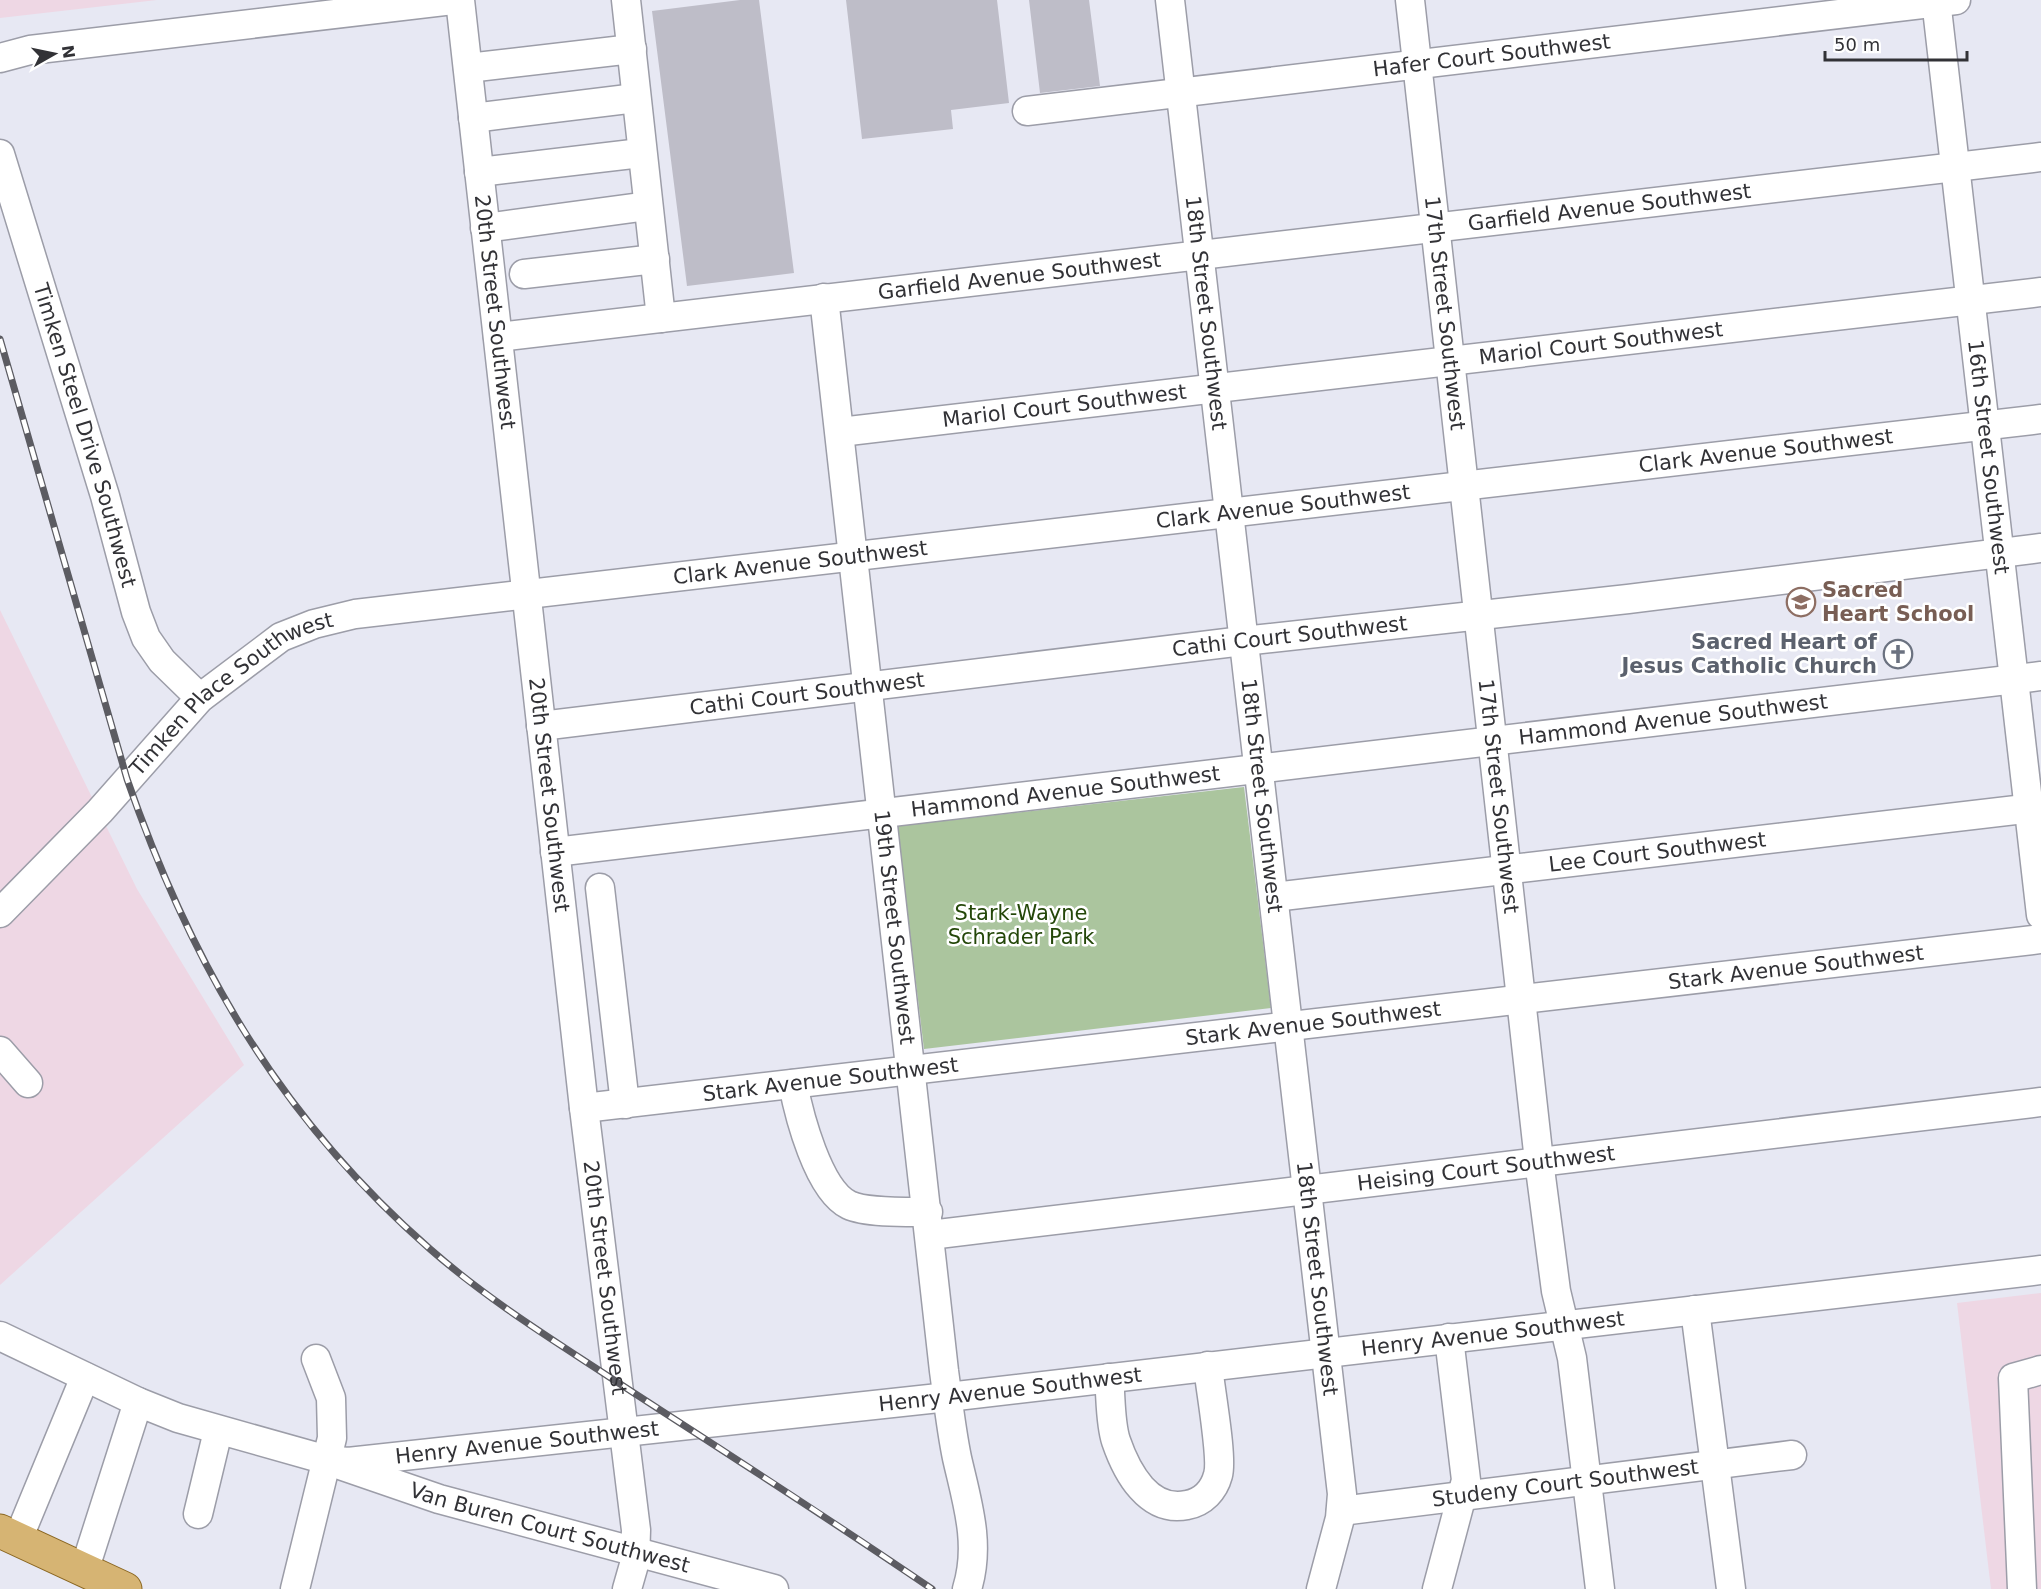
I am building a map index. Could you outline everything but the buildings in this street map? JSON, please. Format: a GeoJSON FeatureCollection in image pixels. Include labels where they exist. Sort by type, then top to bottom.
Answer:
{"type":"FeatureCollection","features":[{"type":"Feature","properties":{"kind":"main road"},"geometry":{"type":"LineString","coordinates":[[9,1535],[125,1589]]}},
{"type":"Feature","properties":{"kind":"street"},"geometry":{"type":"LineString","coordinates":[[0,58],[30,50],[453,0]]}},
{"type":"Feature","properties":{"kind":"street","name":"20th Street Southwest"},"geometry":{"type":"LineString","coordinates":[[460,0],[584,1108],[635,1524],[636,1553],[627,1589]]}},
{"type":"Feature","properties":{"kind":"street"},"geometry":{"type":"LineString","coordinates":[[626,0],[641,153],[661,318]]}},
{"type":"Feature","properties":{"kind":"street","name":"18th Street Southwest"},"geometry":{"type":"LineString","coordinates":[[1170,0],[1342,1494],[1341,1511],[1321,1589]]}},
{"type":"Feature","properties":{"kind":"street","name":"17th Street Southwest"},"geometry":{"type":"LineString","coordinates":[[1410,0],[1490,743],[1539,1161],[1556,1291],[1572,1358],[1600,1589]]}},
{"type":"Feature","properties":{"kind":"street","name":"Hafer Court Southwest"},"geometry":{"type":"LineString","coordinates":[[1027,111],[1943,1]]}},
{"type":"Feature","properties":{"kind":"street","name":"16th Street Southwest"},"geometry":{"type":"LineString","coordinates":[[1943,1],[1955,167],[1999,553],[2027,677],[2041,915]]}},
{"type":"Feature","properties":{"kind":"street"},"geometry":{"type":"LineString","coordinates":[[468,68],[632,49]]}},
{"type":"Feature","properties":{"kind":"street"},"geometry":{"type":"LineString","coordinates":[[473,118],[636,98]]}},
{"type":"Feature","properties":{"kind":"street"},"geometry":{"type":"LineString","coordinates":[[479,172],[641,153]]}},
{"type":"Feature","properties":{"kind":"street","name":"Timken Steel Drive Southwest"},"geometry":{"type":"LineString","coordinates":[[0,154],[105,496],[136,612],[146,638],[162,661],[200,698]]}},
{"type":"Feature","properties":{"kind":"street","name":"Garfield Avenue Southwest"},"geometry":{"type":"LineString","coordinates":[[498,337],[2041,157]]}},
{"type":"Feature","properties":{"kind":"street"},"geometry":{"type":"LineString","coordinates":[[485,228],[648,207]]}},
{"type":"Feature","properties":{"kind":"street"},"geometry":{"type":"LineString","coordinates":[[524,274],[655,259]]}},
{"type":"Feature","properties":{"kind":"street","name":"Mariol Court Southwest"},"geometry":{"type":"LineString","coordinates":[[840,432],[1448,359],[2041,292]]}},
{"type":"Feature","properties":{"kind":"street","name":"19th Street Southwest"},"geometry":{"type":"LineString","coordinates":[[824,298],[948,1397],[972,1524],[973,1563],[967,1589]]}},
{"type":"Feature","properties":{"kind":"street","name":"Clark Avenue Southwest"},"geometry":{"type":"LineString","coordinates":[[526,596],[2041,419]]}},
{"type":"Feature","properties":{"kind":"street","name":"Cathi Court Southwest"},"geometry":{"type":"LineString","coordinates":[[541,726],[1243,641],[1628,599],[2041,548]]}},
{"type":"Feature","properties":{"kind":"street","name":"Timken Place Southwest"},"geometry":{"type":"LineString","coordinates":[[0,913],[100,811],[200,698],[281,636],[314,624],[356,614],[526,596]]}},
{"type":"Feature","properties":{"kind":"street","name":"Hammond Avenue Southwest"},"geometry":{"type":"LineString","coordinates":[[555,852],[1490,743],[2027,677]]}},
{"type":"Feature","properties":{"kind":"street","name":"Lee Court Southwest"},"geometry":{"type":"LineString","coordinates":[[1274,897],[2035,808]]}},
{"type":"Feature","properties":{"kind":"street"},"geometry":{"type":"LineString","coordinates":[[600,888],[625,1104]]}},
{"type":"Feature","properties":{"kind":"street"},"geometry":{"type":"LineString","coordinates":[[564,933],[605,928]]}},
{"type":"Feature","properties":{"kind":"street","name":"Stark Avenue Southwest"},"geometry":{"type":"LineString","coordinates":[[584,1108],[2041,939]]}},
{"type":"Feature","properties":{"kind":"street"},"geometry":{"type":"LineString","coordinates":[[0,1051],[28,1083]]}},
{"type":"Feature","properties":{"kind":"street","name":"Heising Court Southwest"},"geometry":{"type":"LineString","coordinates":[[793,1084],[799,1116],[818,1165],[829,1185],[848,1205],[887,1211],[929,1223],[1307,1189],[2041,1102]]}},
{"type":"Feature","properties":{"kind":"street","name":"Henry Avenue Southwest"},"geometry":{"type":"LineString","coordinates":[[0,1336],[138,1402],[218,1431],[327,1460],[369,1460],[948,1397],[2041,1270]]}},
{"type":"Feature","properties":{"kind":"street"},"geometry":{"type":"LineString","coordinates":[[1695,1310],[1731,1589]]}},
{"type":"Feature","properties":{"kind":"street"},"geometry":{"type":"LineString","coordinates":[[1437,1589],[1466,1480],[1449,1338]]}},
{"type":"Feature","properties":{"kind":"street"},"geometry":{"type":"LineString","coordinates":[[295,1589],[332,1438],[332,1408],[328,1388],[316,1359]]}},
{"type":"Feature","properties":{"kind":"street"},"geometry":{"type":"LineString","coordinates":[[1109,1378],[1116,1440],[1137,1484],[1152,1499],[1165,1505],[1185,1506],[1205,1497],[1214,1484],[1220,1467],[1208,1366]]}},
{"type":"Feature","properties":{"kind":"street"},"geometry":{"type":"LineString","coordinates":[[2022,1589],[2013,1378],[2041,1370]]}},
{"type":"Feature","properties":{"kind":"street"},"geometry":{"type":"LineString","coordinates":[[9,1535],[85,1377]]}},
{"type":"Feature","properties":{"kind":"street"},"geometry":{"type":"LineString","coordinates":[[84,1571],[138,1402]]}},
{"type":"Feature","properties":{"kind":"street"},"geometry":{"type":"LineString","coordinates":[[198,1514],[218,1431]]}},
{"type":"Feature","properties":{"kind":"street","name":"Studeny Court Southwest"},"geometry":{"type":"LineString","coordinates":[[1341,1511],[1792,1455]]}},
{"type":"Feature","properties":{"kind":"street","name":"Van Buren Court Southwest"},"geometry":{"type":"LineString","coordinates":[[327,1460],[439,1499],[774,1589]]}},
{"type":"Feature","properties":{"kind":"shaded area"},"geometry":{"type":"Polygon","coordinates":[[[0,0],[157,0],[0,18],[0,0]]]}},
{"type":"Feature","properties":{"kind":"shaded area"},"geometry":{"type":"Polygon","coordinates":[[[0,610],[137,889],[244,1065],[0,1285],[0,610]]]}},
{"type":"Feature","properties":{"kind":"shaded area"},"geometry":{"type":"Polygon","coordinates":[[[2041,1293],[2041,1589],[1991,1589],[1957,1303],[2041,1293]]]}},
{"type":"Feature","properties":{"kind":"green space","name":"Stark-Wayne Schrader Park"},"geometry":{"type":"Polygon","coordinates":[[[1244,787],[1271,1008],[924,1049],[897,826],[1244,787]]]}},
{"type":"Feature","properties":{"kind":"railway"},"geometry":{"type":"LineString","coordinates":[[0,339],[127,779],[153,848],[181,913],[212,975],[247,1035],[285,1092],[329,1147],[377,1199],[452,1268],[545,1335],[932,1589]]}},
{"type":"Feature","properties":{"kind":"place","name":"Sacred Heart School"},"geometry":{"type":"Point","coordinates":[1801,602]}},
{"type":"Feature","properties":{"kind":"place","name":"Sacred Heart of Jesus Catholic Church"},"geometry":{"type":"Point","coordinates":[1898,654]}}]}
